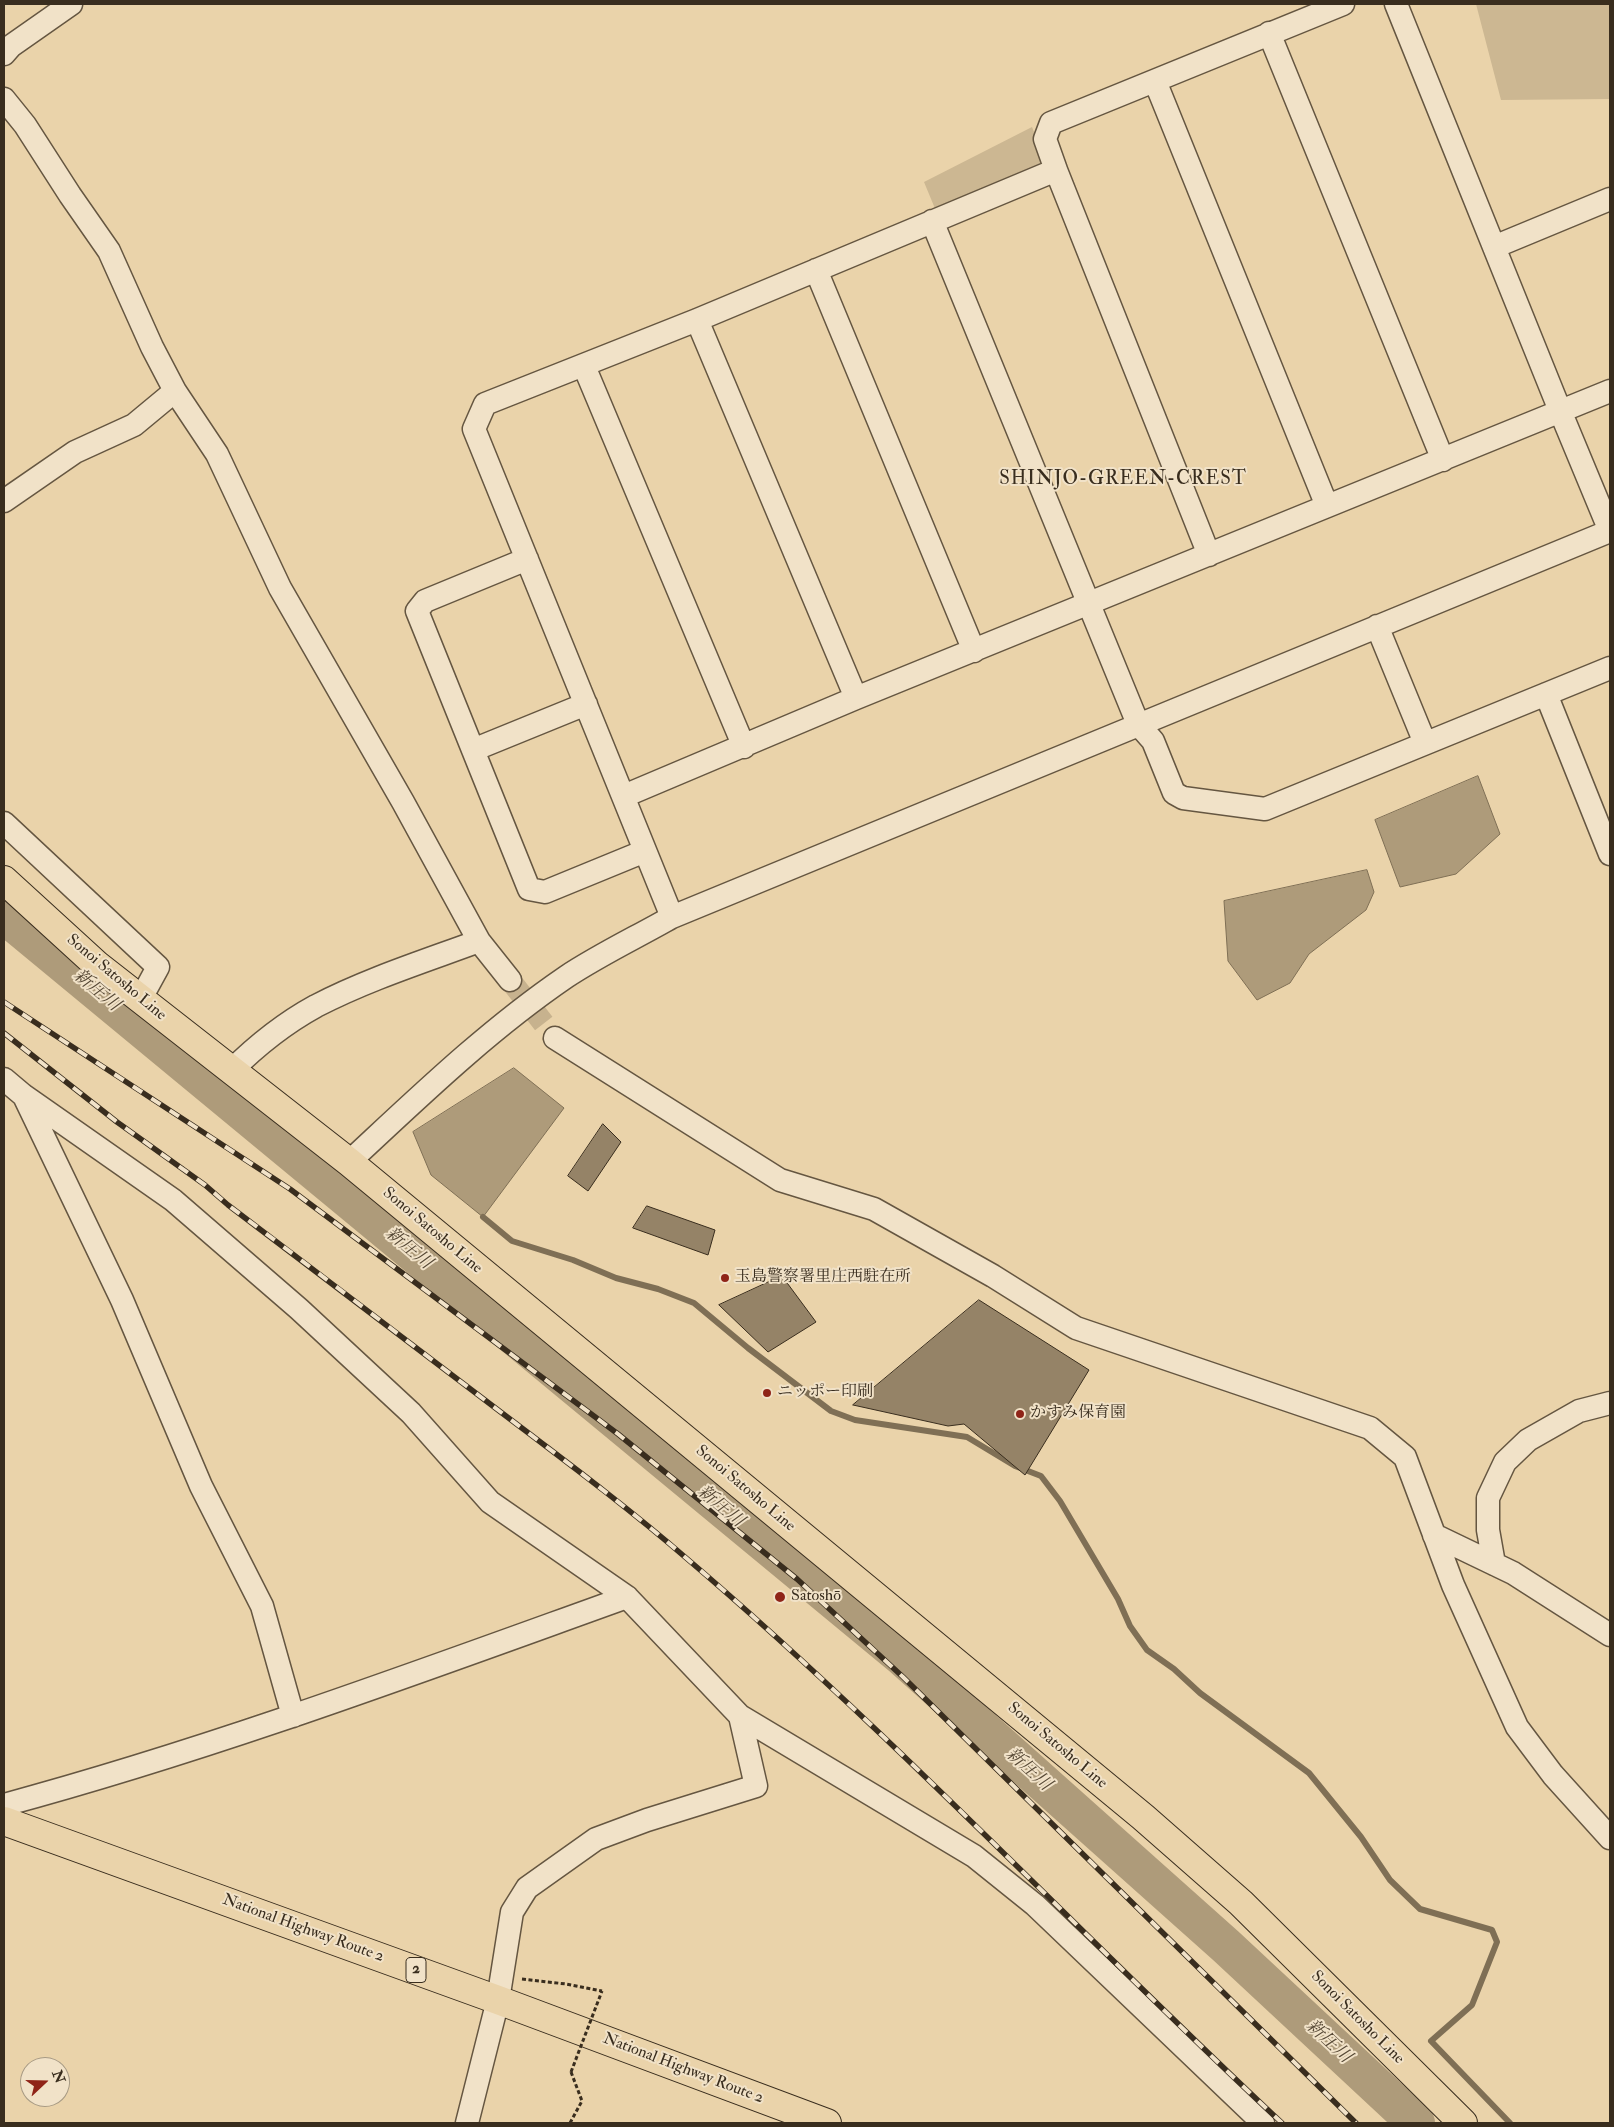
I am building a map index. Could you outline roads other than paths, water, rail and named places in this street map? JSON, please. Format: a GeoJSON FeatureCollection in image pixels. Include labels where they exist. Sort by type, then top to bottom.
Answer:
{"type":"FeatureCollection","features":[{"type":"Feature","properties":{"kind":"main road","name":"Sonoi Satosho Line"},"geometry":{"type":"LineString","coordinates":[[4,880],[97,965],[350,1162],[1143,1817],[1241,1903],[1463,2123]]}},
{"type":"Feature","properties":{"kind":"main road","name":"National Highway Route 2"},"geometry":{"type":"LineString","coordinates":[[4,1821],[500,1988],[827,2123]]}},
{"type":"Feature","properties":{"kind":"street"},"geometry":{"type":"LineString","coordinates":[[4,54],[12,46],[71,4]]}},
{"type":"Feature","properties":{"kind":"street"},"geometry":{"type":"LineString","coordinates":[[1209,554],[1045,139],[1051,123],[1343,4]]}},
{"type":"Feature","properties":{"kind":"street"},"geometry":{"type":"LineString","coordinates":[[350,1162],[454,1065],[505,1021],[568,976],[672,917],[1610,531],[1560,413],[1396,4]]}},
{"type":"Feature","properties":{"kind":"street"},"geometry":{"type":"LineString","coordinates":[[1269,33],[1443,460]]}},
{"type":"Feature","properties":{"kind":"street"},"geometry":{"type":"LineString","coordinates":[[1154,81],[1327,506]]}},
{"type":"Feature","properties":{"kind":"street"},"geometry":{"type":"LineString","coordinates":[[4,99],[25,125],[109,251],[152,347],[175,391],[217,454],[280,588],[398,793],[479,941],[510,980]]}},
{"type":"Feature","properties":{"kind":"street"},"geometry":{"type":"LineString","coordinates":[[672,917],[474,429],[486,404],[697,320],[1056,170]]}},
{"type":"Feature","properties":{"kind":"street"},"geometry":{"type":"LineString","coordinates":[[1494,247],[1608,206]]}},
{"type":"Feature","properties":{"kind":"street"},"geometry":{"type":"LineString","coordinates":[[932,221],[1138,724],[1153,740],[1174,792],[1183,798],[1264,808],[1610,668]]}},
{"type":"Feature","properties":{"kind":"street"},"geometry":{"type":"LineString","coordinates":[[816,270],[974,652]]}},
{"type":"Feature","properties":{"kind":"street"},"geometry":{"type":"LineString","coordinates":[[697,320],[856,698]]}},
{"type":"Feature","properties":{"kind":"street"},"geometry":{"type":"LineString","coordinates":[[584,366],[744,747]]}},
{"type":"Feature","properties":{"kind":"street"},"geometry":{"type":"LineString","coordinates":[[4,501],[75,452],[134,425],[175,391]]}},
{"type":"Feature","properties":{"kind":"street"},"geometry":{"type":"LineString","coordinates":[[624,796],[744,747],[856,698],[974,652],[1610,391]]}},
{"type":"Feature","properties":{"kind":"street"},"geometry":{"type":"LineString","coordinates":[[527,559],[425,601],[417,611],[529,889],[544,892],[646,851]]}},
{"type":"Feature","properties":{"kind":"street"},"geometry":{"type":"LineString","coordinates":[[1377,626],[1424,743]]}},
{"type":"Feature","properties":{"kind":"street"},"geometry":{"type":"LineString","coordinates":[[1546,694],[1610,854]]}},
{"type":"Feature","properties":{"kind":"street"},"geometry":{"type":"LineString","coordinates":[[473,750],[586,704]]}},
{"type":"Feature","properties":{"kind":"street"},"geometry":{"type":"LineString","coordinates":[[4,822],[158,968],[140,1000]]}},
{"type":"Feature","properties":{"kind":"street"},"geometry":{"type":"LineString","coordinates":[[231,1070],[254,1048],[315,1007],[357,988],[479,941]]}},
{"type":"Feature","properties":{"kind":"street"},"geometry":{"type":"LineString","coordinates":[[555,1038],[780,1180],[874,1209],[993,1276],[1076,1328],[1370,1428],[1405,1457],[1453,1585],[1517,1727],[1553,1776],[1610,1838]]}},
{"type":"Feature","properties":{"kind":"street"},"geometry":{"type":"LineString","coordinates":[[4,1079],[23,1095],[173,1200],[299,1309],[411,1413],[490,1502],[627,1597],[740,1716],[981,1862],[1035,1904],[1263,2123]]}},
{"type":"Feature","properties":{"kind":"street"},"geometry":{"type":"LineString","coordinates":[[23,1095],[122,1300],[201,1486],[262,1606],[294,1716]]}},
{"type":"Feature","properties":{"kind":"street"},"geometry":{"type":"LineString","coordinates":[[1494,1564],[1488,1530],[1488,1498],[1505,1462],[1528,1440],[1579,1411],[1610,1403]]}},
{"type":"Feature","properties":{"kind":"street"},"geometry":{"type":"LineString","coordinates":[[1434,1535],[1513,1573],[1610,1635]]}},
{"type":"Feature","properties":{"kind":"street"},"geometry":{"type":"LineString","coordinates":[[4,1805],[294,1716],[627,1597]]}},
{"type":"Feature","properties":{"kind":"street"},"geometry":{"type":"LineString","coordinates":[[466,2123],[500,1988],[512,1912],[527,1888],[596,1839],[647,1820],[756,1786],[740,1716]]}},
{"type":"Feature","properties":{"kind":"waterway","name":"新圧川"},"geometry":{"type":"LineString","coordinates":[[4,915],[901,1656],[1226,1946],[1416,2123]]}},
{"type":"Feature","properties":{"kind":"waterway"},"geometry":{"type":"LineString","coordinates":[[483,1217],[512,1241],[573,1260],[616,1278],[658,1289],[694,1303],[748,1348],[831,1411],[855,1420],[967,1437],[1015,1466],[1041,1476],[1060,1501],[1118,1599],[1130,1626],[1147,1650],[1174,1669],[1200,1693],[1309,1773],[1361,1837],[1390,1880],[1420,1909],[1492,1930],[1497,1942],[1472,2005],[1431,2041],[1510,2123]]}},
{"type":"Feature","properties":{"kind":"tunnel"},"geometry":{"type":"LineString","coordinates":[[510,980],[555,1038]]}},
{"type":"Feature","properties":{"kind":"railway"},"geometry":{"type":"LineString","coordinates":[[4,1002],[290,1189],[618,1434],[797,1579],[903,1677],[1356,2123]]}},
{"type":"Feature","properties":{"kind":"railway"},"geometry":{"type":"LineString","coordinates":[[4,1033],[117,1122],[205,1185],[228,1205],[572,1466],[685,1557],[838,1694],[913,1765],[1282,2123]]}},
{"type":"Feature","properties":{"kind":"place","name":"玉島警察署里庄西駐在所"},"geometry":{"type":"Point","coordinates":[725,1278]}},
{"type":"Feature","properties":{"kind":"place","name":"ニッポー印刷"},"geometry":{"type":"Point","coordinates":[767,1393]}},
{"type":"Feature","properties":{"kind":"place","name":"かすみ保育園"},"geometry":{"type":"Point","coordinates":[1020,1414]}},
{"type":"Feature","properties":{"kind":"place","name":"Satoshō"},"geometry":{"type":"Point","coordinates":[780,1597]}},
{"type":"Feature","properties":{"kind":"district","name":"SHINJO-GREEN-CREST"},"geometry":{"type":"Point","coordinates":[1123,480]}}]}
